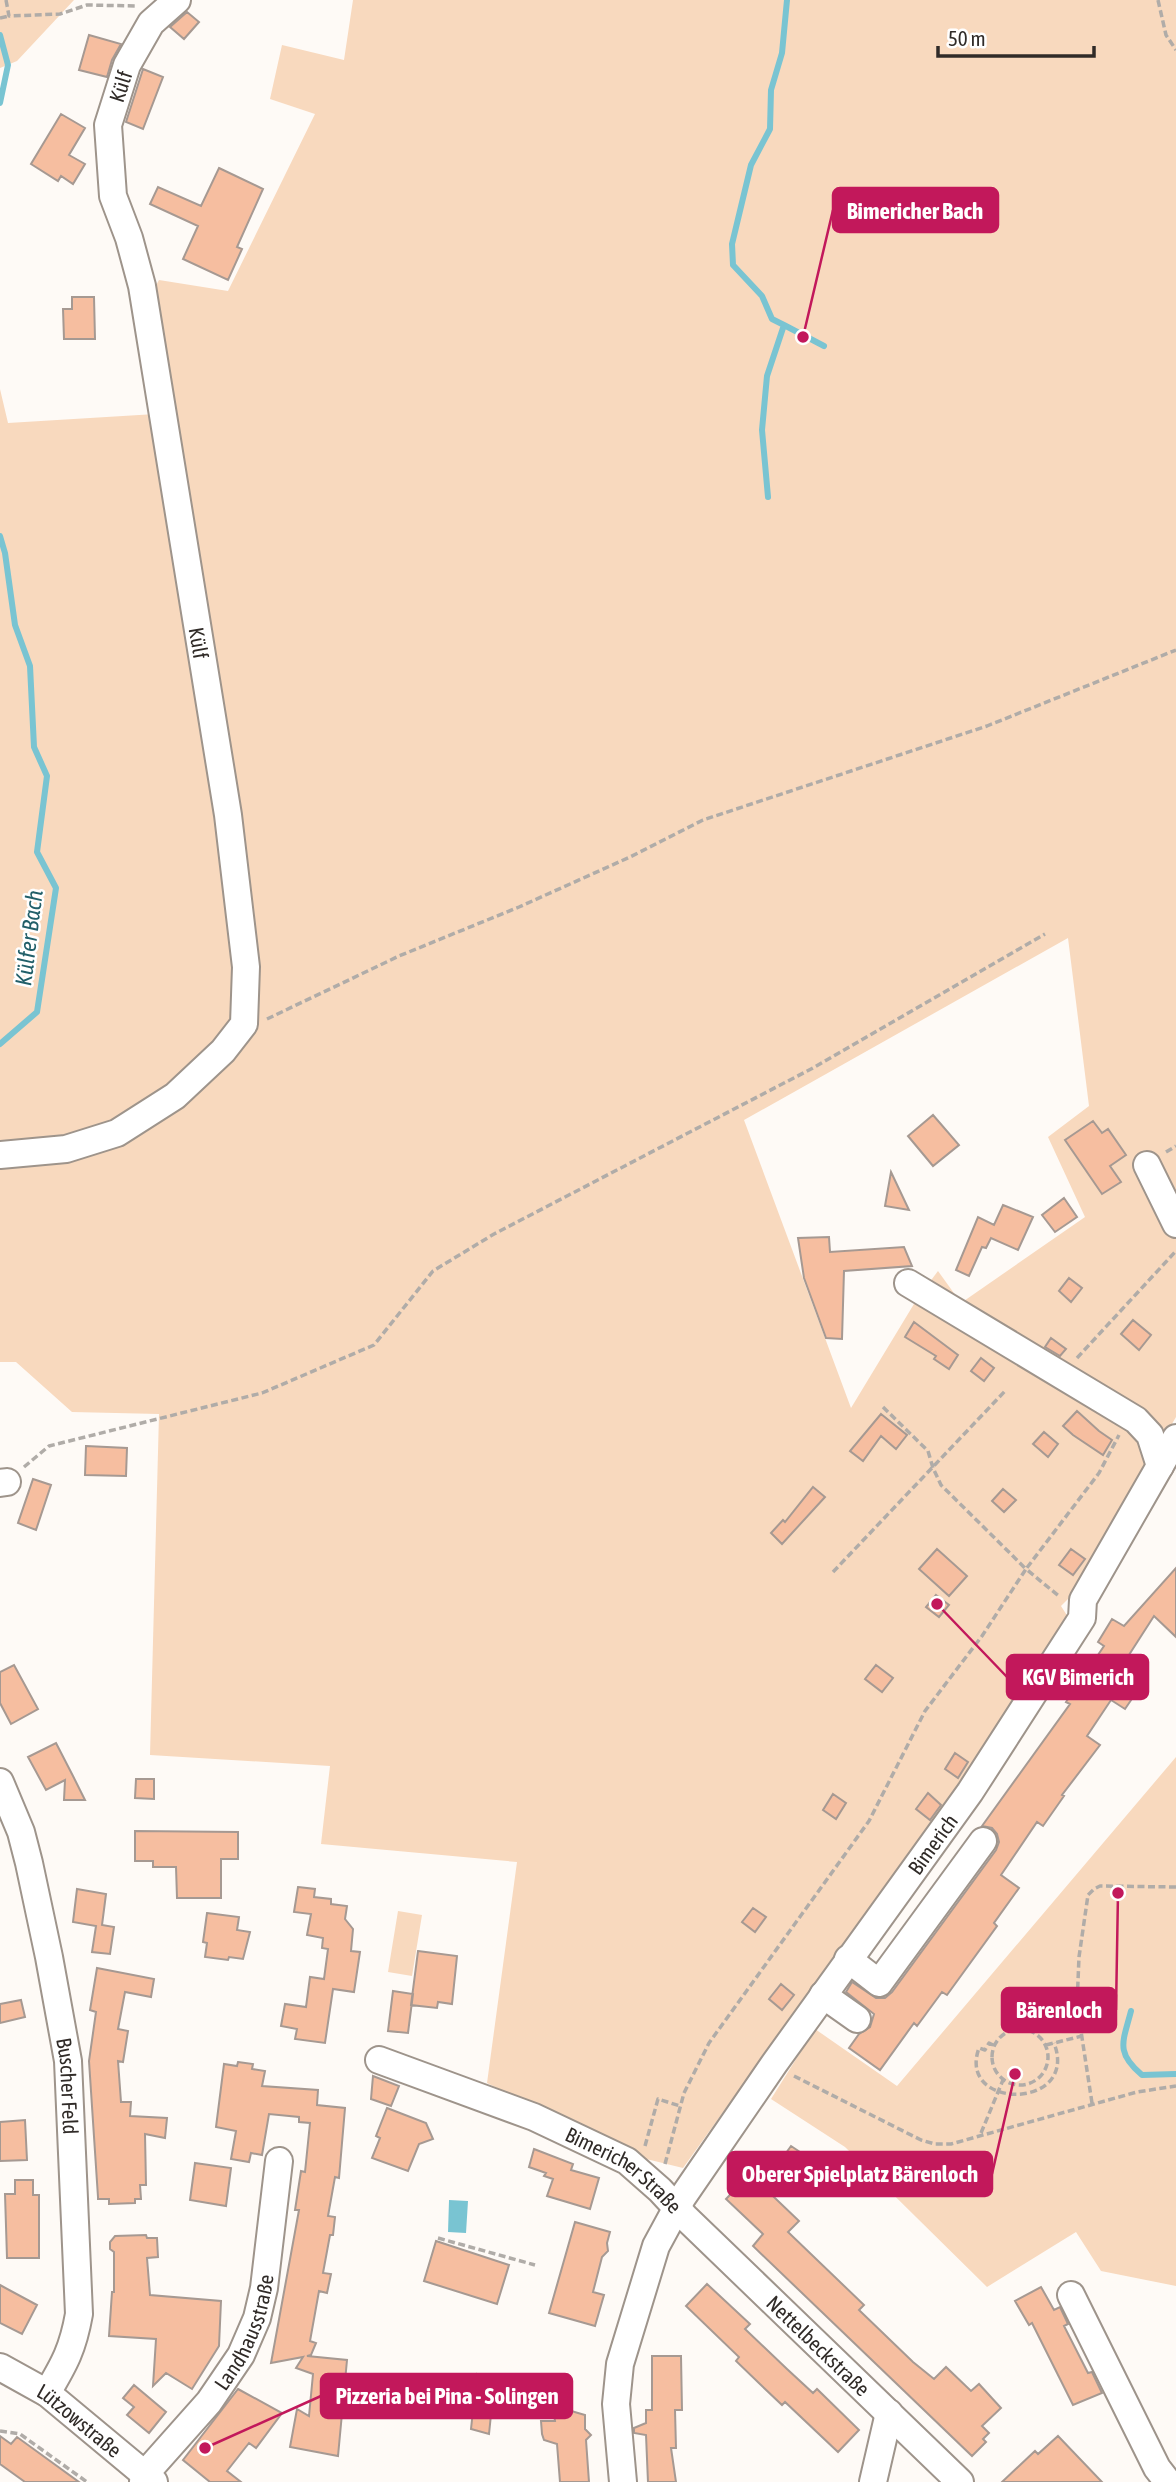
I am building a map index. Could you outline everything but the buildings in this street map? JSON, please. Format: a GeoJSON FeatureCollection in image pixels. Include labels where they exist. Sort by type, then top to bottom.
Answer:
{"type":"FeatureCollection","features":[{"type":"Feature","properties":{"kind":"street","name":"Külf"},"geometry":{"type":"LineString","coordinates":[[173,3],[151,23],[127,65],[108,125],[113,195],[129,238],[142,286],[199,644],[219,751],[246,967],[244,1024]]}},
{"type":"Feature","properties":{"kind":"street"},"geometry":{"type":"LineString","coordinates":[[0,1155],[66,1149],[117,1133],[174,1096],[223,1051],[244,1024]]}},
{"type":"Feature","properties":{"kind":"street"},"geometry":{"type":"LineString","coordinates":[[1147,1165],[1176,1224]]}},
{"type":"Feature","properties":{"kind":"street"},"geometry":{"type":"LineString","coordinates":[[908,1283],[1129,1416],[1150,1435],[1160,1466]]}},
{"type":"Feature","properties":{"kind":"street","name":"Bimerich"},"geometry":{"type":"LineString","coordinates":[[668,2199],[774,2064],[970,1792],[1082,1618],[1083,1601],[1176,1438]]}},
{"type":"Feature","properties":{"kind":"street","name":"Buscher Feld"},"geometry":{"type":"LineString","coordinates":[[0,1782],[21,1832],[29,1863],[68,2061],[79,2314],[68,2359],[47,2393]]}},
{"type":"Feature","properties":{"kind":"street"},"geometry":{"type":"LineString","coordinates":[[848,1959],[879,1983],[984,1841]]}},
{"type":"Feature","properties":{"kind":"street"},"geometry":{"type":"LineString","coordinates":[[823,1995],[857,2019]]}},
{"type":"Feature","properties":{"kind":"street","name":"Bimericher Straße"},"geometry":{"type":"LineString","coordinates":[[379,2060],[558,2127],[627,2161],[668,2199],[620,2364],[617,2404],[623,2482]]}},
{"type":"Feature","properties":{"kind":"street","name":"Landhausstraße"},"geometry":{"type":"LineString","coordinates":[[147,2479],[209,2402],[241,2355],[257,2318],[264,2288],[279,2161]]}},
{"type":"Feature","properties":{"kind":"street","name":"Nettelbeckstraße"},"geometry":{"type":"LineString","coordinates":[[668,2199],[960,2482]]}},
{"type":"Feature","properties":{"kind":"street"},"geometry":{"type":"LineString","coordinates":[[1071,2295],[1157,2468],[1168,2482]]}},
{"type":"Feature","properties":{"kind":"street","name":"Lützowstraße"},"geometry":{"type":"LineString","coordinates":[[0,2367],[47,2393],[147,2479]]}},
{"type":"Feature","properties":{"kind":"street"},"geometry":{"type":"LineString","coordinates":[[873,2482],[889,2413]]}},
{"type":"Feature","properties":{"kind":"path"},"geometry":{"type":"LineString","coordinates":[[6,0],[9,16]]}},
{"type":"Feature","properties":{"kind":"path"},"geometry":{"type":"LineString","coordinates":[[1158,0],[1166,35],[1176,50]]}},
{"type":"Feature","properties":{"kind":"path"},"geometry":{"type":"LineString","coordinates":[[0,18],[60,14],[87,5],[173,3]]}},
{"type":"Feature","properties":{"kind":"path"},"geometry":{"type":"LineString","coordinates":[[244,1024],[272,1017],[399,956],[519,907],[703,820],[987,726],[1176,650]]}},
{"type":"Feature","properties":{"kind":"path"},"geometry":{"type":"LineString","coordinates":[[3,1483],[49,1446],[262,1393],[374,1345],[433,1271],[494,1234],[811,1069],[1045,934]]}},
{"type":"Feature","properties":{"kind":"path"},"geometry":{"type":"LineString","coordinates":[[1061,1375],[1176,1251]]}},
{"type":"Feature","properties":{"kind":"path"},"geometry":{"type":"LineString","coordinates":[[832,1572],[1006,1390]]}},
{"type":"Feature","properties":{"kind":"path"},"geometry":{"type":"LineString","coordinates":[[883,1407],[928,1451],[941,1485],[1026,1569],[1065,1602]]}},
{"type":"Feature","properties":{"kind":"path"},"geometry":{"type":"LineString","coordinates":[[668,2199],[666,2159],[680,2106],[709,2043],[869,1821],[925,1712],[982,1636],[1026,1569],[1099,1473],[1129,1416]]}},
{"type":"Feature","properties":{"kind":"path"},"geometry":{"type":"LineString","coordinates":[[1092,2103],[1077,2005],[1077,1979],[1088,1895],[1100,1886],[1176,1886]]}},
{"type":"Feature","properties":{"kind":"path"},"geometry":{"type":"LineString","coordinates":[[1015,2028],[1034,2031],[1046,2045],[1048,2064],[1038,2079],[1020,2085],[1003,2080],[992,2064],[994,2045],[1006,2031],[1015,2028]]}},
{"type":"Feature","properties":{"kind":"path"},"geometry":{"type":"LineString","coordinates":[[1046,2045],[1082,2036]]}},
{"type":"Feature","properties":{"kind":"path"},"geometry":{"type":"LineString","coordinates":[[994,2045],[989,2043],[985,2050],[979,2048],[976,2060],[979,2076],[986,2085],[997,2091],[1024,2095],[1032,2094],[1046,2085],[1055,2071],[1057,2060],[1054,2043]]}},
{"type":"Feature","properties":{"kind":"path"},"geometry":{"type":"LineString","coordinates":[[774,2064],[921,2140],[935,2144],[951,2144],[1092,2103],[1176,2086]]}},
{"type":"Feature","properties":{"kind":"path"},"geometry":{"type":"LineString","coordinates":[[981,2134],[1003,2080]]}},
{"type":"Feature","properties":{"kind":"path"},"geometry":{"type":"LineString","coordinates":[[643,2152],[658,2099],[680,2106]]}},
{"type":"Feature","properties":{"kind":"path"},"geometry":{"type":"LineString","coordinates":[[655,2156],[666,2159]]}},
{"type":"Feature","properties":{"kind":"path"},"geometry":{"type":"LineString","coordinates":[[438,2238],[535,2265]]}},
{"type":"Feature","properties":{"kind":"path"},"geometry":{"type":"LineString","coordinates":[[0,2431],[20,2434],[87,2482]]}},
{"type":"Feature","properties":{"kind":"shaded area"},"geometry":{"type":"Polygon","coordinates":[[[0,0],[74,0],[17,61],[0,68],[0,0]]]}},
{"type":"Feature","properties":{"kind":"shaded area"},"geometry":{"type":"Polygon","coordinates":[[[353,0],[1176,0],[1176,1417],[1069,1598],[1061,1606],[1068,1617],[1064,1637],[683,2168],[630,2155],[487,2083],[517,1862],[321,1844],[330,1766],[150,1755],[159,1414],[72,1412],[16,1362],[0,1362],[0,389],[8,423],[172,413],[151,295],[159,280],[228,291],[315,114],[270,99],[282,45],[344,60],[353,0]],[[1068,938],[744,1120],[851,1408],[917,1299],[938,1271],[961,1303],[1085,1217],[1048,1137],[1089,1106],[1068,938]]]}},
{"type":"Feature","properties":{"kind":"shaded area"},"geometry":{"type":"Polygon","coordinates":[[[1176,1757],[1176,2286],[1101,2271],[1076,2232],[987,2287],[845,2147],[771,2099],[815,2029],[897,2086],[1176,1757]]]}},
{"type":"Feature","properties":{"kind":"shaded area"},"geometry":{"type":"Polygon","coordinates":[[[398,1911],[422,1915],[412,1976],[388,1972],[398,1911]]]}},
{"type":"Feature","properties":{"kind":"water"},"geometry":{"type":"Polygon","coordinates":[[[449,2200],[468,2201],[466,2233],[448,2232],[449,2200]]]}},
{"type":"Feature","properties":{"kind":"waterway"},"geometry":{"type":"LineString","coordinates":[[768,497],[762,430],[767,376],[784,325],[772,319],[762,296],[733,265],[732,244],[751,165],[770,129],[771,90],[782,53],[787,0]]}},
{"type":"Feature","properties":{"kind":"waterway","name":"Külfer Bach"},"geometry":{"type":"LineString","coordinates":[[0,35],[8,65],[0,103]]}},
{"type":"Feature","properties":{"kind":"waterway"},"geometry":{"type":"LineString","coordinates":[[784,325],[824,346]]}},
{"type":"Feature","properties":{"kind":"waterway","name":"Külfer Bach"},"geometry":{"type":"LineString","coordinates":[[0,536],[5,553],[15,625],[30,666],[34,747],[47,776],[37,852],[56,888],[37,1012],[0,1044]]}},
{"type":"Feature","properties":{"kind":"waterway"},"geometry":{"type":"LineString","coordinates":[[1131,2011],[1123,2046],[1128,2060],[1142,2075],[1176,2074]]}},
{"type":"Feature","properties":{"kind":"place","name":"Bimericher Bach"},"geometry":{"type":"Point","coordinates":[803,337]}},
{"type":"Feature","properties":{"kind":"place","name":"KGV Bimerich"},"geometry":{"type":"Point","coordinates":[937,1604]}},
{"type":"Feature","properties":{"kind":"place","name":"Bärenloch"},"geometry":{"type":"Point","coordinates":[1118,1893]}},
{"type":"Feature","properties":{"kind":"place","name":"Oberer Spielplatz Bärenloch"},"geometry":{"type":"Point","coordinates":[1015,2074]}},
{"type":"Feature","properties":{"kind":"place","name":"Pizzeria bei Pina - Solingen"},"geometry":{"type":"Point","coordinates":[205,2448]}}]}
